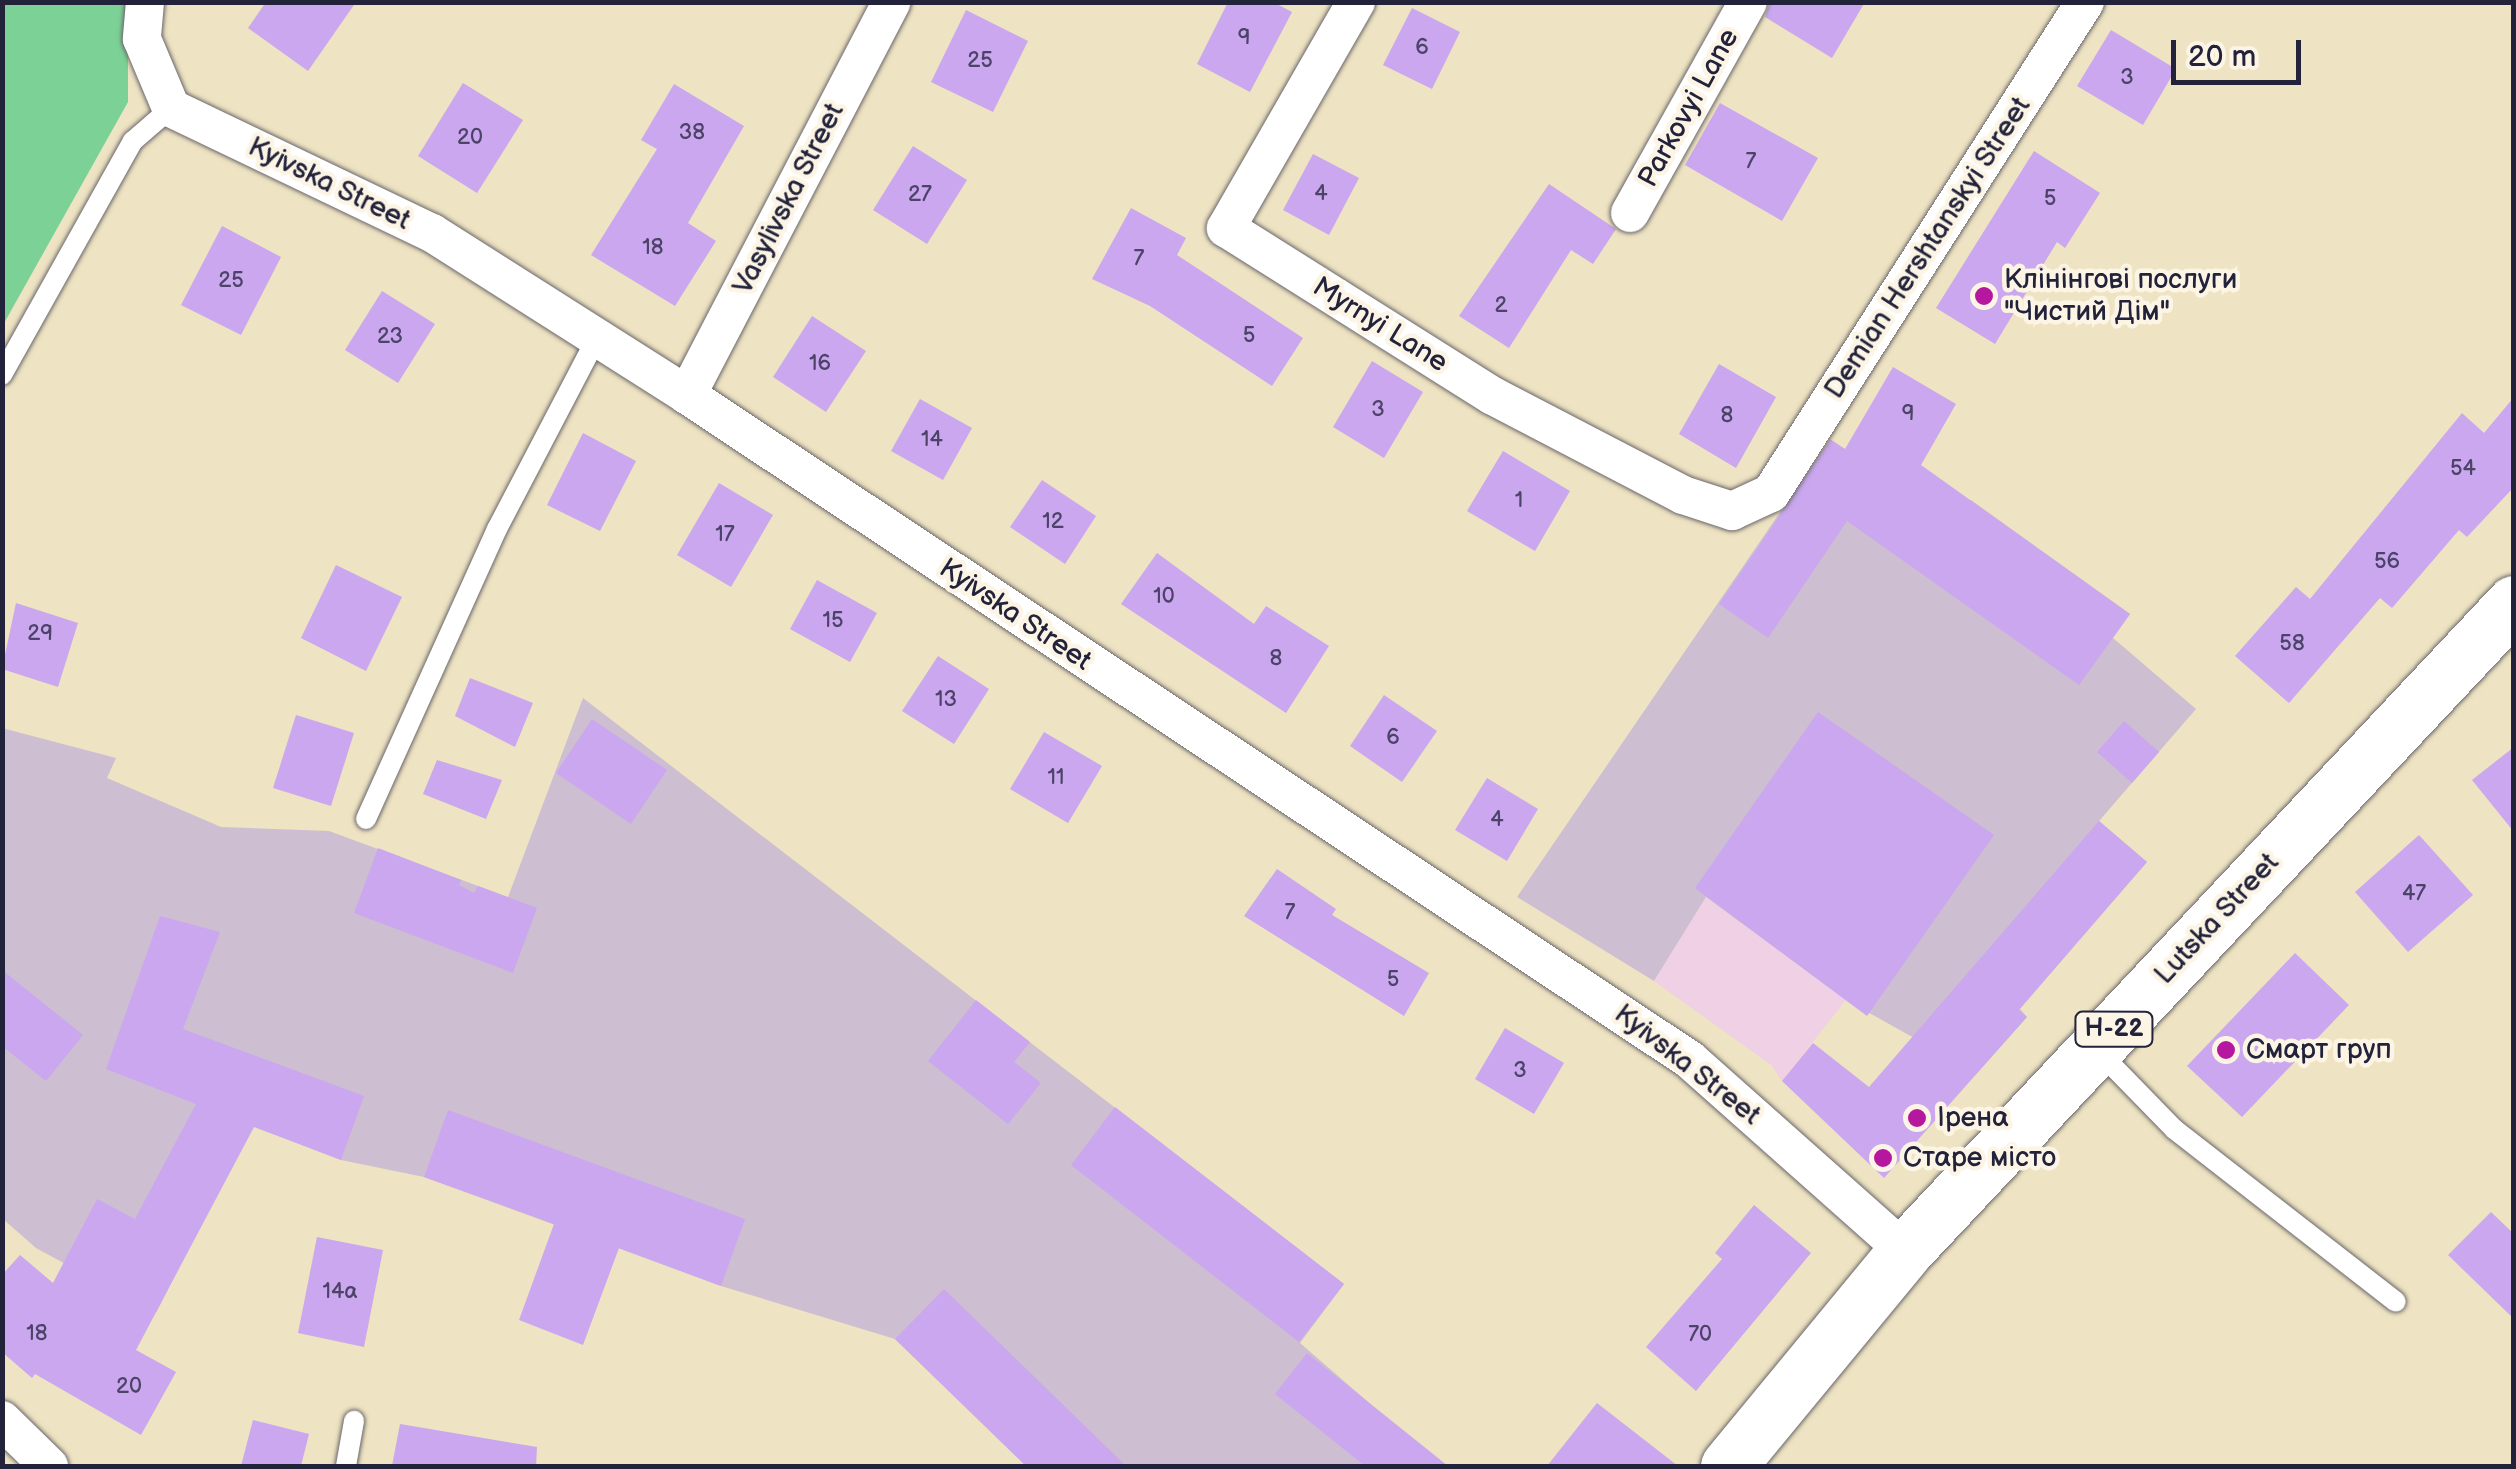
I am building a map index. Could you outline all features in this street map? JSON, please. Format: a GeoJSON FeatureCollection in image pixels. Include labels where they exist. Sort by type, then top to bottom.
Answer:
{"type":"FeatureCollection","features":[{"type":"Feature","properties":{"kind":"main road","name":"Lutska Street"},"geometry":{"type":"LineString","coordinates":[[1728,1466],[1906,1251],[2514,602]]}},
{"type":"Feature","properties":{"kind":"street"},"geometry":{"type":"LineString","coordinates":[[146,2],[142,39],[171,108]]}},
{"type":"Feature","properties":{"kind":"street","name":"Vasylivska Street"},"geometry":{"type":"LineString","coordinates":[[687,395],[892,2]]}},
{"type":"Feature","properties":{"kind":"street","name":"Myrnyi Lane"},"geometry":{"type":"LineString","coordinates":[[1356,2],[1226,228],[1492,396],[1683,495],[1732,511],[1771,493]]}},
{"type":"Feature","properties":{"kind":"street","name":"Parkovyi Lane"},"geometry":{"type":"LineString","coordinates":[[1630,213],[1748,2]]}},
{"type":"Feature","properties":{"kind":"street","name":"Demian Hershtanskyi Street"},"geometry":{"type":"LineString","coordinates":[[1771,493],[2085,2]]}},
{"type":"Feature","properties":{"kind":"street","name":"Kyivska Street"},"geometry":{"type":"LineString","coordinates":[[171,108],[432,234],[687,395],[1690,1060],[1906,1251]]}},
{"type":"Feature","properties":{"kind":"street"},"geometry":{"type":"LineString","coordinates":[[2,1420],[48,1466]]}},
{"type":"Feature","properties":{"kind":"lane"},"geometry":{"type":"LineString","coordinates":[[2,376],[133,141],[171,108]]}},
{"type":"Feature","properties":{"kind":"lane"},"geometry":{"type":"LineString","coordinates":[[366,819],[497,529],[597,338]]}},
{"type":"Feature","properties":{"kind":"lane"},"geometry":{"type":"LineString","coordinates":[[2095,1049],[2174,1129],[2396,1302]]}},
{"type":"Feature","properties":{"kind":"lane"},"geometry":{"type":"LineString","coordinates":[[346,1466],[354,1421]]}},
{"type":"Feature","properties":{"kind":"shaded area"},"geometry":{"type":"Polygon","coordinates":[[[1830,439],[1953,523],[1971,500],[2130,614],[2113,638],[2196,709],[2099,821],[2147,862],[2019,1008],[2027,1017],[1977,1073],[1846,1000],[1706,897],[1654,981],[1517,897],[1830,439]]]}},
{"type":"Feature","properties":{"kind":"shaded area"},"geometry":{"type":"Polygon","coordinates":[[[583,698],[1344,1284],[1300,1343],[1442,1466],[1026,1466],[895,1339],[721,1286],[424,1177],[341,1160],[251,1125],[156,1313],[36,1248],[3,1219],[2,728],[116,758],[107,778],[221,827],[329,831],[508,897],[583,698]]]}},
{"type":"Feature","properties":{"kind":"shaded area"},"geometry":{"type":"Polygon","coordinates":[[[1706,897],[1846,1000],[1782,1081],[1771,1065],[1654,981],[1706,897]]]}},
{"type":"Feature","properties":{"kind":"green space"},"geometry":{"type":"Polygon","coordinates":[[[3,3],[128,3],[128,102],[3,325],[3,3]]]}},
{"type":"Feature","properties":{"kind":"building"},"geometry":{"type":"Polygon","coordinates":[[[266,2],[356,2],[308,71],[248,28],[266,2]]]}},
{"type":"Feature","properties":{"kind":"building"},"geometry":{"type":"Polygon","coordinates":[[[1228,2],[1273,2],[1292,12],[1250,92],[1197,64],[1228,2]]]}},
{"type":"Feature","properties":{"kind":"building"},"geometry":{"type":"Polygon","coordinates":[[[1770,2],[1865,2],[1832,58],[1765,17],[1770,2]]]}},
{"type":"Feature","properties":{"kind":"building"},"geometry":{"type":"Polygon","coordinates":[[[1412,8],[1460,32],[1432,89],[1383,65],[1412,8]]]}},
{"type":"Feature","properties":{"kind":"building"},"geometry":{"type":"Polygon","coordinates":[[[966,10],[1028,41],[993,112],[931,82],[966,10]]]}},
{"type":"Feature","properties":{"kind":"building"},"geometry":{"type":"Polygon","coordinates":[[[2111,30],[2176,69],[2143,125],[2077,86],[2111,30]]]}},
{"type":"Feature","properties":{"kind":"building"},"geometry":{"type":"Polygon","coordinates":[[[463,83],[523,120],[477,193],[418,156],[463,83]]]}},
{"type":"Feature","properties":{"kind":"building"},"geometry":{"type":"Polygon","coordinates":[[[674,84],[744,126],[688,223],[716,241],[675,306],[591,255],[657,149],[641,140],[674,84]]]}},
{"type":"Feature","properties":{"kind":"building"},"geometry":{"type":"Polygon","coordinates":[[[1720,103],[1818,158],[1782,221],[1685,165],[1720,103]]]}},
{"type":"Feature","properties":{"kind":"building"},"geometry":{"type":"Polygon","coordinates":[[[913,146],[967,180],[927,244],[873,210],[913,146]]]}},
{"type":"Feature","properties":{"kind":"building"},"geometry":{"type":"Polygon","coordinates":[[[2034,151],[2100,193],[2065,248],[2057,242],[1995,344],[1936,308],[2034,151]]]}},
{"type":"Feature","properties":{"kind":"building"},"geometry":{"type":"Polygon","coordinates":[[[1313,154],[1359,178],[1329,235],[1283,210],[1313,154]]]}},
{"type":"Feature","properties":{"kind":"building"},"geometry":{"type":"Polygon","coordinates":[[[1549,184],[1616,229],[1593,264],[1571,250],[1509,348],[1459,316],[1549,184]]]}},
{"type":"Feature","properties":{"kind":"building"},"geometry":{"type":"Polygon","coordinates":[[[1131,208],[1186,238],[1177,255],[1303,338],[1272,386],[1150,306],[1092,279],[1131,208]]]}},
{"type":"Feature","properties":{"kind":"building"},"geometry":{"type":"Polygon","coordinates":[[[222,226],[281,257],[241,335],[181,305],[222,226]]]}},
{"type":"Feature","properties":{"kind":"building"},"geometry":{"type":"Polygon","coordinates":[[[382,291],[435,324],[398,383],[345,350],[382,291]]]}},
{"type":"Feature","properties":{"kind":"building"},"geometry":{"type":"Polygon","coordinates":[[[812,316],[866,351],[826,412],[773,377],[812,316]]]}},
{"type":"Feature","properties":{"kind":"building"},"geometry":{"type":"Polygon","coordinates":[[[1372,361],[1423,392],[1384,458],[1333,427],[1372,361]]]}},
{"type":"Feature","properties":{"kind":"building"},"geometry":{"type":"Polygon","coordinates":[[[1719,364],[1776,397],[1736,468],[1679,434],[1719,364]]]}},
{"type":"Feature","properties":{"kind":"building"},"geometry":{"type":"Polygon","coordinates":[[[1893,367],[1956,404],[1921,465],[2130,614],[2079,685],[1847,521],[1768,638],[1719,604],[1831,440],[1845,449],[1893,367]]]}},
{"type":"Feature","properties":{"kind":"building"},"geometry":{"type":"Polygon","coordinates":[[[2514,397],[2514,487],[2467,537],[2459,530],[2392,608],[2380,598],[2289,703],[2235,656],[2296,587],[2310,599],[2462,413],[2484,433],[2514,397]]]}},
{"type":"Feature","properties":{"kind":"building"},"geometry":{"type":"Polygon","coordinates":[[[920,399],[972,428],[943,480],[891,451],[920,399]]]}},
{"type":"Feature","properties":{"kind":"building"},"geometry":{"type":"Polygon","coordinates":[[[583,433],[636,461],[600,531],[547,505],[583,433]]]}},
{"type":"Feature","properties":{"kind":"building"},"geometry":{"type":"Polygon","coordinates":[[[1503,451],[1570,491],[1535,551],[1467,511],[1503,451]]]}},
{"type":"Feature","properties":{"kind":"building"},"geometry":{"type":"Polygon","coordinates":[[[1042,480],[1096,516],[1065,564],[1010,527],[1042,480]]]}},
{"type":"Feature","properties":{"kind":"building"},"geometry":{"type":"Polygon","coordinates":[[[719,483],[773,515],[731,587],[677,555],[719,483]]]}},
{"type":"Feature","properties":{"kind":"building"},"geometry":{"type":"Polygon","coordinates":[[[1157,553],[1254,624],[1266,606],[1329,646],[1286,713],[1121,604],[1157,553]]]}},
{"type":"Feature","properties":{"kind":"building"},"geometry":{"type":"Polygon","coordinates":[[[336,565],[402,597],[366,671],[301,638],[336,565]]]}},
{"type":"Feature","properties":{"kind":"building"},"geometry":{"type":"Polygon","coordinates":[[[817,580],[877,613],[850,662],[790,629],[817,580]]]}},
{"type":"Feature","properties":{"kind":"building"},"geometry":{"type":"Polygon","coordinates":[[[16,603],[78,623],[58,687],[2,669],[16,603]]]}},
{"type":"Feature","properties":{"kind":"building"},"geometry":{"type":"Polygon","coordinates":[[[938,656],[989,689],[954,744],[902,711],[938,656]]]}},
{"type":"Feature","properties":{"kind":"building"},"geometry":{"type":"Polygon","coordinates":[[[470,678],[533,703],[515,747],[455,716],[470,678]]]}},
{"type":"Feature","properties":{"kind":"building"},"geometry":{"type":"Polygon","coordinates":[[[1384,695],[1437,731],[1402,782],[1350,746],[1384,695]]]}},
{"type":"Feature","properties":{"kind":"building"},"geometry":{"type":"Polygon","coordinates":[[[1818,712],[1994,835],[1867,1016],[1695,888],[1818,712]]]}},
{"type":"Feature","properties":{"kind":"building"},"geometry":{"type":"Polygon","coordinates":[[[296,715],[354,733],[331,806],[273,788],[296,715]]]}},
{"type":"Feature","properties":{"kind":"building"},"geometry":{"type":"Polygon","coordinates":[[[592,719],[667,770],[631,824],[556,773],[592,719]]]}},
{"type":"Feature","properties":{"kind":"building"},"geometry":{"type":"Polygon","coordinates":[[[2124,721],[2159,752],[2132,783],[2097,752],[2124,721]]]}},
{"type":"Feature","properties":{"kind":"building"},"geometry":{"type":"Polygon","coordinates":[[[1044,732],[1102,766],[1068,823],[1010,789],[1044,732]]]}},
{"type":"Feature","properties":{"kind":"building"},"geometry":{"type":"Polygon","coordinates":[[[2514,747],[2514,832],[2472,780],[2514,747]]]}},
{"type":"Feature","properties":{"kind":"building"},"geometry":{"type":"Polygon","coordinates":[[[437,760],[502,780],[486,819],[423,794],[437,760]]]}},
{"type":"Feature","properties":{"kind":"building"},"geometry":{"type":"Polygon","coordinates":[[[1487,778],[1538,809],[1507,861],[1455,830],[1487,778]]]}},
{"type":"Feature","properties":{"kind":"building"},"geometry":{"type":"Polygon","coordinates":[[[2099,821],[2147,862],[2019,1010],[2027,1017],[1884,1178],[1782,1081],[1813,1043],[1869,1087],[2099,821]]]}},
{"type":"Feature","properties":{"kind":"building"},"geometry":{"type":"Polygon","coordinates":[[[2419,835],[2473,895],[2408,952],[2355,892],[2419,835]]]}},
{"type":"Feature","properties":{"kind":"building"},"geometry":{"type":"Polygon","coordinates":[[[378,848],[461,880],[459,885],[474,893],[478,886],[537,908],[513,973],[354,913],[378,848]]]}},
{"type":"Feature","properties":{"kind":"building"},"geometry":{"type":"Polygon","coordinates":[[[1277,869],[1336,909],[1332,915],[1429,973],[1404,1016],[1244,916],[1277,869]]]}},
{"type":"Feature","properties":{"kind":"building"},"geometry":{"type":"Polygon","coordinates":[[[160,916],[220,932],[183,1029],[364,1096],[341,1160],[254,1127],[136,1350],[176,1372],[141,1435],[35,1374],[32,1378],[2,1352],[2,1275],[20,1255],[53,1283],[97,1199],[135,1219],[196,1104],[106,1069],[160,916]]]}},
{"type":"Feature","properties":{"kind":"building"},"geometry":{"type":"Polygon","coordinates":[[[2295,953],[2349,1005],[2242,1117],[2187,1066],[2295,953]]]}},
{"type":"Feature","properties":{"kind":"building"},"geometry":{"type":"Polygon","coordinates":[[[2,970],[83,1035],[46,1081],[2,1046],[2,970]]]}},
{"type":"Feature","properties":{"kind":"building"},"geometry":{"type":"Polygon","coordinates":[[[976,1000],[1030,1042],[1014,1062],[1041,1083],[1008,1124],[928,1061],[976,1000]]]}},
{"type":"Feature","properties":{"kind":"building"},"geometry":{"type":"Polygon","coordinates":[[[1505,1028],[1564,1063],[1534,1114],[1475,1079],[1505,1028]]]}},
{"type":"Feature","properties":{"kind":"building"},"geometry":{"type":"Polygon","coordinates":[[[1115,1107],[1344,1284],[1299,1342],[1071,1165],[1115,1107]]]}},
{"type":"Feature","properties":{"kind":"building"},"geometry":{"type":"Polygon","coordinates":[[[448,1110],[745,1219],[721,1286],[619,1248],[583,1345],[519,1320],[554,1224],[424,1177],[448,1110]]]}},
{"type":"Feature","properties":{"kind":"building"},"geometry":{"type":"Polygon","coordinates":[[[1754,1205],[1811,1253],[1696,1391],[1646,1347],[1722,1259],[1715,1253],[1754,1205]]]}},
{"type":"Feature","properties":{"kind":"building"},"geometry":{"type":"Polygon","coordinates":[[[2491,1212],[2514,1234],[2514,1319],[2448,1255],[2491,1212]]]}},
{"type":"Feature","properties":{"kind":"building"},"geometry":{"type":"Polygon","coordinates":[[[317,1237],[383,1250],[364,1347],[298,1333],[317,1237]]]}},
{"type":"Feature","properties":{"kind":"building"},"geometry":{"type":"Polygon","coordinates":[[[944,1289],[1126,1466],[1026,1466],[895,1339],[944,1289]]]}},
{"type":"Feature","properties":{"kind":"building"},"geometry":{"type":"Polygon","coordinates":[[[1307,1353],[1448,1466],[1365,1466],[1275,1394],[1307,1353]]]}},
{"type":"Feature","properties":{"kind":"building"},"geometry":{"type":"Polygon","coordinates":[[[1597,1403],[1678,1466],[1547,1466],[1597,1403]]]}},
{"type":"Feature","properties":{"kind":"building"},"geometry":{"type":"Polygon","coordinates":[[[253,1420],[309,1434],[301,1466],[241,1466],[253,1420]]]}},
{"type":"Feature","properties":{"kind":"building"},"geometry":{"type":"Polygon","coordinates":[[[400,1424],[537,1447],[536,1466],[392,1466],[400,1424]]]}},
{"type":"Feature","properties":{"kind":"place","name":"Клінінгові послуги \"Чистий Дім\""},"geometry":{"type":"Point","coordinates":[1984,296]}},
{"type":"Feature","properties":{"kind":"place","name":"Смарт груп"},"geometry":{"type":"Point","coordinates":[2226,1050]}},
{"type":"Feature","properties":{"kind":"place","name":"Ірена"},"geometry":{"type":"Point","coordinates":[1917,1118]}},
{"type":"Feature","properties":{"kind":"place","name":"Старе місто"},"geometry":{"type":"Point","coordinates":[1883,1158]}}]}
